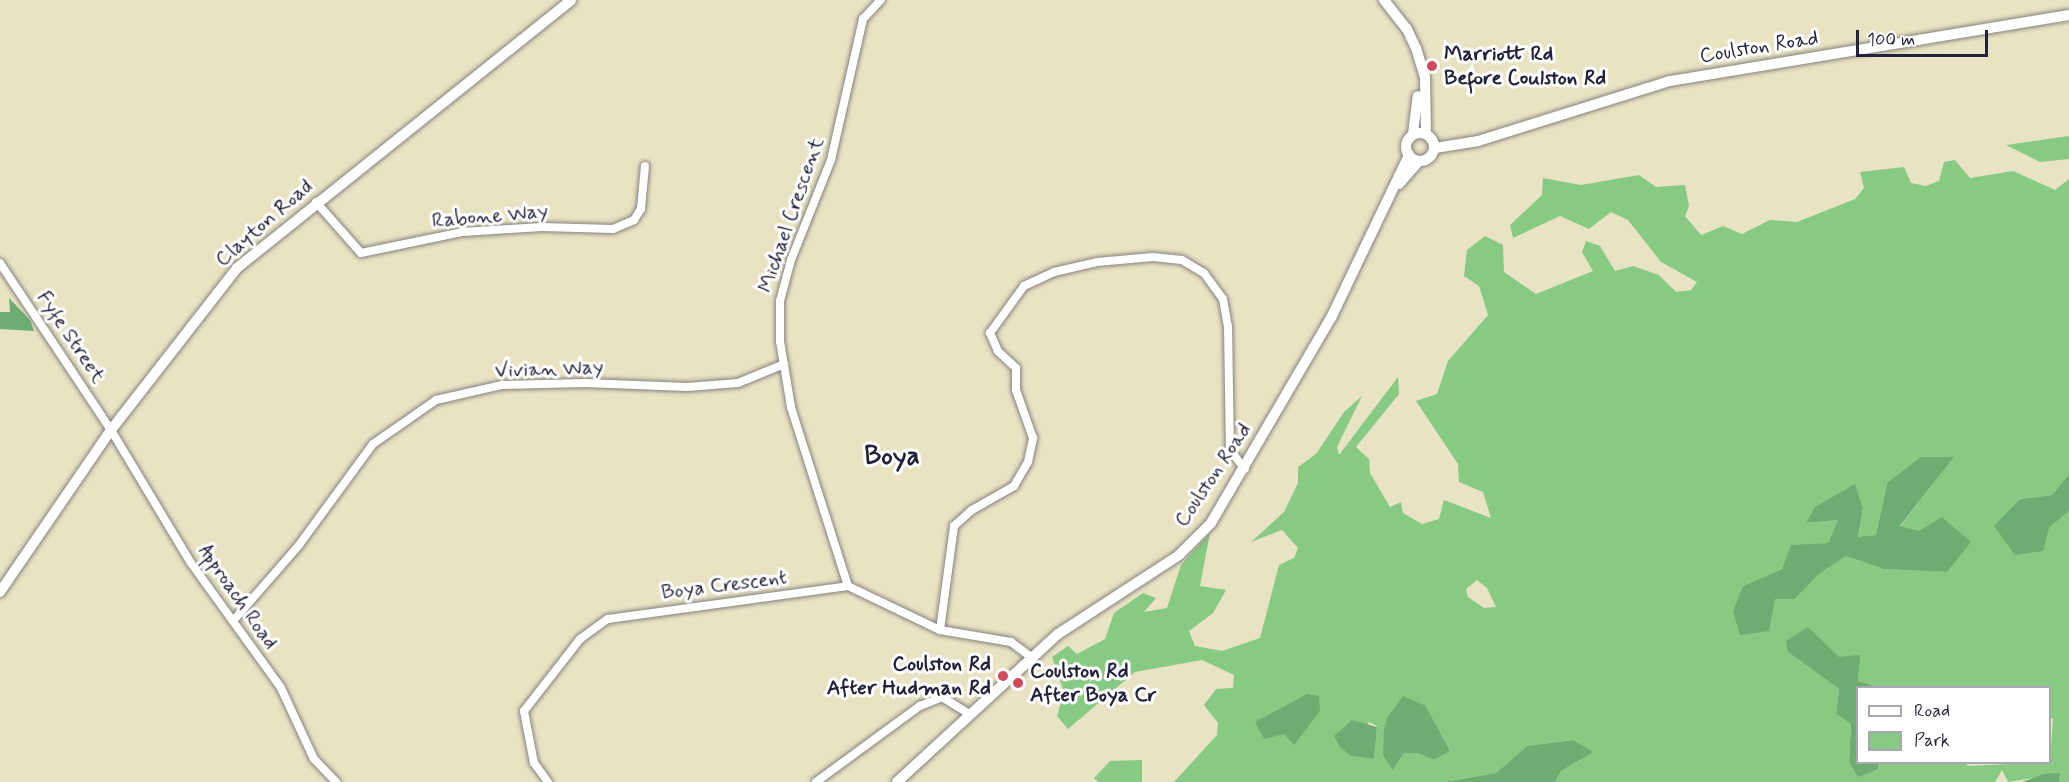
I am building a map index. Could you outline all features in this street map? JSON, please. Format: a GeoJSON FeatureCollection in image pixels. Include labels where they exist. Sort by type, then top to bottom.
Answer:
{"type":"FeatureCollection","features":[{"type":"Feature","properties":{"kind":"street","name":"Clayton Road"},"geometry":{"type":"LineString","coordinates":[[0,592],[111,430],[237,268],[316,202],[571,0]]}},
{"type":"Feature","properties":{"kind":"street","name":"Michael Crescent"},"geometry":{"type":"LineString","coordinates":[[848,586],[791,407],[784,364],[780,301],[791,260],[831,160],[863,19],[881,0]]}},
{"type":"Feature","properties":{"kind":"street"},"geometry":{"type":"LineString","coordinates":[[1384,0],[1407,29],[1420,69],[1425,77],[1432,141],[1430,158],[1419,161],[1408,155],[1406,146],[1413,134],[1420,69]]}},
{"type":"Feature","properties":{"kind":"street","name":"Coulston Road"},"geometry":{"type":"LineString","coordinates":[[1432,141],[1462,144],[1670,81],[2069,15]]}},
{"type":"Feature","properties":{"kind":"street"},"geometry":{"type":"LineString","coordinates":[[1413,134],[1432,141]]}},
{"type":"Feature","properties":{"kind":"street","name":"Coulston Road"},"geometry":{"type":"LineString","coordinates":[[897,782],[968,713],[1031,657],[1090,612],[1179,555],[1210,523],[1245,469],[1331,318],[1395,189],[1408,155]]}},
{"type":"Feature","properties":{"kind":"street","name":"Coulston Road"},"geometry":{"type":"LineString","coordinates":[[1395,189],[1419,161]]}},
{"type":"Feature","properties":{"kind":"street","name":"Rabone Way"},"geometry":{"type":"LineString","coordinates":[[316,202],[361,253],[462,232],[542,227],[613,229],[634,220],[641,209],[645,166]]}},
{"type":"Feature","properties":{"kind":"street"},"geometry":{"type":"LineString","coordinates":[[940,630],[954,526],[972,510],[1014,486],[1030,454],[1033,438],[1016,390],[1016,368],[998,351],[990,333],[1024,286],[1054,272],[1097,262],[1153,257],[1182,260],[1204,273],[1223,299],[1228,326],[1230,450],[1245,469]]}},
{"type":"Feature","properties":{"kind":"street","name":"Fyfe Street"},"geometry":{"type":"LineString","coordinates":[[0,263],[111,430]]}},
{"type":"Feature","properties":{"kind":"street","name":"Vivian Way"},"geometry":{"type":"LineString","coordinates":[[233,621],[299,545],[373,444],[436,400],[502,385],[585,382],[687,387],[738,383],[784,364]]}},
{"type":"Feature","properties":{"kind":"street","name":"Approach Road"},"geometry":{"type":"LineString","coordinates":[[111,430],[191,563],[281,688],[314,759],[336,782]]}},
{"type":"Feature","properties":{"kind":"street"},"geometry":{"type":"LineString","coordinates":[[848,586],[940,630],[999,639],[1021,648],[1031,657]]}},
{"type":"Feature","properties":{"kind":"street","name":"Boya Crescent"},"geometry":{"type":"LineString","coordinates":[[548,782],[534,763],[524,711],[580,639],[608,619],[848,586]]}},
{"type":"Feature","properties":{"kind":"street"},"geometry":{"type":"LineString","coordinates":[[816,782],[920,706],[942,697],[968,713]]}},
{"type":"Feature","properties":{"kind":"green space"},"geometry":{"type":"Polygon","coordinates":[[[2069,136],[2069,159],[2040,162],[2006,145],[2069,136]]]}},
{"type":"Feature","properties":{"kind":"green space"},"geometry":{"type":"Polygon","coordinates":[[[1955,160],[1970,178],[2013,171],[2055,190],[2069,179],[2069,474],[2052,495],[2019,499],[2049,528],[2069,511],[2069,782],[2059,782],[2060,774],[2008,782],[2002,770],[1995,782],[1555,782],[1561,771],[1594,752],[1573,740],[1527,746],[1496,773],[1444,782],[1174,782],[1217,735],[1218,723],[1204,705],[1216,689],[1233,688],[1234,675],[1202,660],[1135,672],[1068,729],[1057,716],[1064,692],[1052,657],[1068,646],[1077,654],[1105,639],[1114,613],[1143,593],[1156,598],[1144,612],[1167,608],[1181,565],[1210,533],[1200,586],[1226,590],[1213,613],[1189,631],[1195,646],[1222,651],[1260,638],[1279,565],[1294,558],[1298,548],[1282,530],[1251,542],[1284,512],[1298,483],[1298,467],[1316,454],[1344,412],[1362,396],[1337,447],[1339,455],[1398,377],[1399,394],[1356,447],[1369,459],[1370,473],[1390,507],[1401,502],[1403,513],[1422,524],[1439,519],[1444,500],[1491,518],[1483,492],[1459,482],[1458,464],[1416,401],[1437,394],[1448,361],[1488,315],[1479,286],[1464,276],[1467,250],[1485,236],[1503,245],[1504,272],[1536,294],[1593,271],[1582,252],[1586,241],[1600,246],[1615,271],[1633,266],[1659,275],[1676,292],[1691,290],[1697,282],[1661,262],[1628,220],[1611,212],[1589,229],[1560,216],[1513,238],[1510,225],[1542,195],[1543,178],[1581,185],[1639,175],[1656,187],[1685,185],[1689,206],[1685,216],[1701,235],[1723,226],[1742,234],[1770,220],[1797,222],[1855,199],[1864,188],[1860,172],[1904,167],[1911,183],[1926,186],[1939,181],[1944,162],[1955,160]],[[1953,458],[1887,483],[1876,535],[1858,538],[1863,509],[1845,493],[1815,507],[1807,523],[1838,520],[1828,543],[1791,546],[1782,569],[1743,586],[1775,599],[1795,599],[1819,574],[1846,556],[1883,569],[1947,572],[1970,542],[1900,527],[1953,458]],[[1477,580],[1466,589],[1468,597],[1484,608],[1496,607],[1487,588],[1477,580]],[[1426,706],[1394,769],[1404,753],[1418,753],[1434,760],[1450,751],[1426,706]],[[1369,722],[1351,756],[1374,759],[1377,726],[1369,722]]]}},
{"type":"Feature","properties":{"kind":"green space"},"geometry":{"type":"Polygon","coordinates":[[[9,298],[30,320],[34,331],[0,329],[0,312],[10,312],[9,298]]]}},
{"type":"Feature","properties":{"kind":"green space"},"geometry":{"type":"Polygon","coordinates":[[[1921,457],[1954,457],[1900,526],[1919,531],[1942,517],[1971,542],[1947,572],[1883,569],[1846,556],[1819,574],[1795,599],[1775,599],[1769,631],[1740,635],[1733,611],[1743,586],[1782,569],[1791,545],[1828,543],[1838,520],[1806,523],[1815,507],[1855,484],[1863,509],[1858,537],[1876,535],[1887,483],[1921,457]]]}},
{"type":"Feature","properties":{"kind":"green space"},"geometry":{"type":"Polygon","coordinates":[[[2069,474],[2069,511],[2049,528],[2043,551],[2015,555],[1994,526],[2020,499],[2052,495],[2069,474]]]}},
{"type":"Feature","properties":{"kind":"green space"},"geometry":{"type":"Polygon","coordinates":[[[1808,627],[1839,657],[1860,655],[1858,681],[1874,686],[1856,686],[1856,764],[1879,764],[1878,769],[1858,777],[1849,762],[1851,724],[1836,714],[1839,689],[1788,652],[1786,641],[1808,627]]]}},
{"type":"Feature","properties":{"kind":"green space"},"geometry":{"type":"Polygon","coordinates":[[[1307,694],[1319,696],[1320,711],[1294,745],[1284,734],[1264,739],[1255,722],[1307,694]]]}},
{"type":"Feature","properties":{"kind":"green space"},"geometry":{"type":"Polygon","coordinates":[[[1403,696],[1426,706],[1450,751],[1434,760],[1418,753],[1404,753],[1393,770],[1383,755],[1384,729],[1387,718],[1403,696]]]}},
{"type":"Feature","properties":{"kind":"green space"},"geometry":{"type":"Polygon","coordinates":[[[1352,720],[1377,727],[1374,759],[1351,756],[1340,747],[1334,736],[1352,720]]]}},
{"type":"Feature","properties":{"kind":"green space"},"geometry":{"type":"Polygon","coordinates":[[[1573,740],[1594,752],[1561,771],[1555,782],[1444,782],[1496,773],[1527,746],[1573,740]]]}},
{"type":"Feature","properties":{"kind":"green space"},"geometry":{"type":"Polygon","coordinates":[[[1142,760],[1142,782],[1098,782],[1094,778],[1110,761],[1142,760]]]}},
{"type":"Feature","properties":{"kind":"green space"},"geometry":{"type":"Polygon","coordinates":[[[2060,773],[2059,782],[2022,782],[2044,774],[2060,773]]]}},
{"type":"Feature","properties":{"kind":"place","name":"Marriott Rd Before Coulston Rd"},"geometry":{"type":"Point","coordinates":[1432,66]}},
{"type":"Feature","properties":{"kind":"place","name":"Coulston Rd After Hudman Rd"},"geometry":{"type":"Point","coordinates":[1003,676]}},
{"type":"Feature","properties":{"kind":"place","name":"Coulston Rd After Boya Cr"},"geometry":{"type":"Point","coordinates":[1018,683]}},
{"type":"Feature","properties":{"kind":"district","name":"Boya"},"geometry":{"type":"Point","coordinates":[892,457]}}]}
